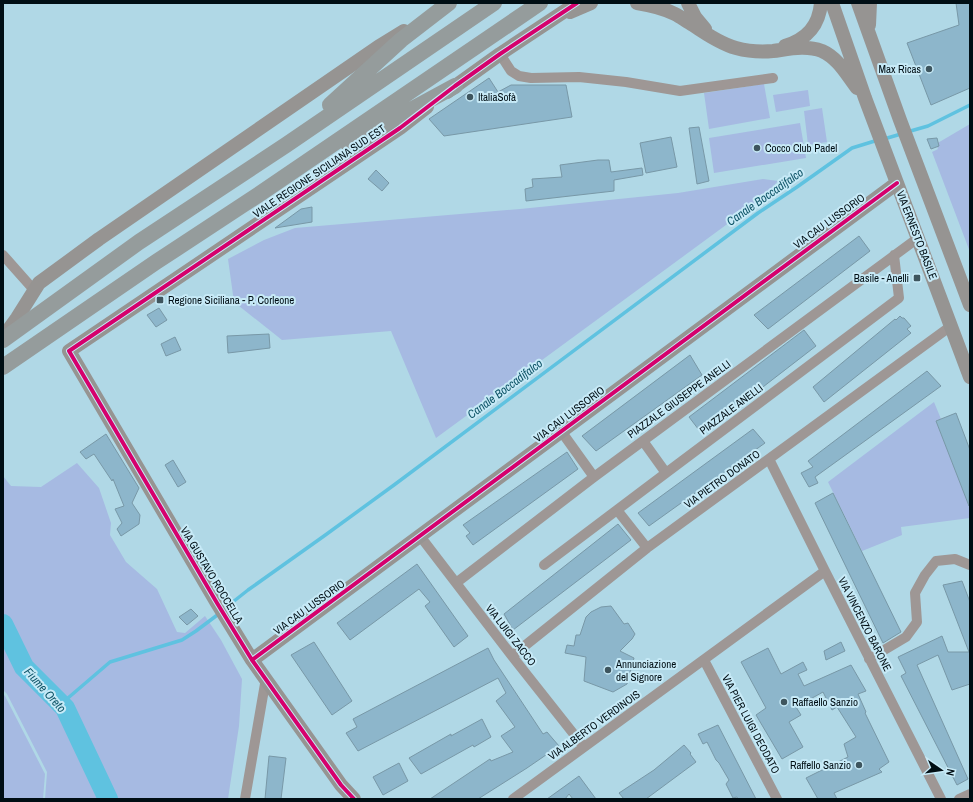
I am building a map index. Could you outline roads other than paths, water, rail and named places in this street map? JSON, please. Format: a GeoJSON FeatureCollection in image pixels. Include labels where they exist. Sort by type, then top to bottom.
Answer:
{"type":"FeatureCollection","features":[{"type":"Feature","properties":{"kind":"main road"},"geometry":{"type":"LineString","coordinates":[[286,145],[401,40],[448,3]]}},
{"type":"Feature","properties":{"kind":"main road"},"geometry":{"type":"LineString","coordinates":[[3,339],[139,242],[286,145],[494,3]]}},
{"type":"Feature","properties":{"kind":"main road","name":"VIALE REGIONE SICILIANA SUD EST"},"geometry":{"type":"LineString","coordinates":[[8,364],[156,262],[261,193],[540,3]]}},
{"type":"Feature","properties":{"kind":"main road"},"geometry":{"type":"LineString","coordinates":[[261,193],[455,86]]}},
{"type":"Feature","properties":{"kind":"street"},"geometry":{"type":"LineString","coordinates":[[3,339],[39,283],[99,239],[378,47],[448,3]]}},
{"type":"Feature","properties":{"kind":"street","name":"VIALE REGIONE SICILIANA SUD EST"},"geometry":{"type":"LineString","coordinates":[[69,351],[400,128],[500,54],[551,20],[589,3]]}},
{"type":"Feature","properties":{"kind":"street"},"geometry":{"type":"LineString","coordinates":[[637,3],[660,8],[676,14],[724,44],[738,48],[771,51],[801,48],[823,52],[834,58],[865,98]]}},
{"type":"Feature","properties":{"kind":"street"},"geometry":{"type":"LineString","coordinates":[[688,3],[695,17],[714,38]]}},
{"type":"Feature","properties":{"kind":"street"},"geometry":{"type":"LineString","coordinates":[[771,51],[794,43],[809,32],[816,24],[820,13],[821,3]]}},
{"type":"Feature","properties":{"kind":"street","name":"VIA ERNESTO BASILE"},"geometry":{"type":"LineString","coordinates":[[832,3],[865,98],[970,377]]}},
{"type":"Feature","properties":{"kind":"street"},"geometry":{"type":"LineString","coordinates":[[858,3],[911,150],[970,305]]}},
{"type":"Feature","properties":{"kind":"street"},"geometry":{"type":"LineString","coordinates":[[869,36],[870,3]]}},
{"type":"Feature","properties":{"kind":"street"},"geometry":{"type":"LineString","coordinates":[[500,54],[511,71],[519,76],[531,78],[579,77],[626,82],[680,91],[773,78]]}},
{"type":"Feature","properties":{"kind":"street","name":"VIA CAU LUSSORIO"},"geometry":{"type":"LineString","coordinates":[[252,660],[897,183]]}},
{"type":"Feature","properties":{"kind":"street","name":"PIAZZALE GIUSEPPE ANELLI"},"geometry":{"type":"LineString","coordinates":[[456,583],[594,477],[918,238]]}},
{"type":"Feature","properties":{"kind":"street"},"geometry":{"type":"LineString","coordinates":[[3,255],[34,290]]}},
{"type":"Feature","properties":{"kind":"street","name":"PIAZZALE ANELLI"},"geometry":{"type":"LineString","coordinates":[[544,565],[899,298],[894,256]]}},
{"type":"Feature","properties":{"kind":"street","name":"VIA PIETRO DONATO"},"geometry":{"type":"LineString","coordinates":[[512,656],[648,548],[951,326]]}},
{"type":"Feature","properties":{"kind":"street","name":"VIA GUSTAVO ROCCELLA"},"geometry":{"type":"LineString","coordinates":[[69,351],[252,660],[341,785],[354,799]]}},
{"type":"Feature","properties":{"kind":"street"},"geometry":{"type":"LineString","coordinates":[[561,431],[594,477]]}},
{"type":"Feature","properties":{"kind":"street"},"geometry":{"type":"LineString","coordinates":[[643,441],[666,473]]}},
{"type":"Feature","properties":{"kind":"street","name":"VIA VINCENZO BARONE"},"geometry":{"type":"LineString","coordinates":[[769,459],[941,799]]}},
{"type":"Feature","properties":{"kind":"street"},"geometry":{"type":"LineString","coordinates":[[617,510],[648,548]]}},
{"type":"Feature","properties":{"kind":"street","name":"VIA LUIGI ZACCO"},"geometry":{"type":"LineString","coordinates":[[420,536],[584,747]]}},
{"type":"Feature","properties":{"kind":"street"},"geometry":{"type":"LineString","coordinates":[[869,659],[906,637],[917,622],[915,593],[925,574],[936,561],[956,560],[970,565]]}},
{"type":"Feature","properties":{"kind":"street","name":"VIA ALBERTO VERDINOIS"},"geometry":{"type":"LineString","coordinates":[[513,799],[825,572]]}},
{"type":"Feature","properties":{"kind":"street","name":"VIA PIER LUIGI DEODATO"},"geometry":{"type":"LineString","coordinates":[[704,660],[777,799]]}},
{"type":"Feature","properties":{"kind":"street"},"geometry":{"type":"LineString","coordinates":[[245,799],[266,678]]}},
{"type":"Feature","properties":{"kind":"street"},"geometry":{"type":"LineString","coordinates":[[959,799],[970,794]]}},
{"type":"Feature","properties":{"kind":"waterway","name":"Canale Boccadifalco"},"geometry":{"type":"LineString","coordinates":[[907,132],[928,126],[970,105]]}},
{"type":"Feature","properties":{"kind":"waterway","name":"Canale Boccadifalco"},"geometry":{"type":"LineString","coordinates":[[884,139],[901,134]]}},
{"type":"Feature","properties":{"kind":"waterway","name":"Canale Boccadifalco"},"geometry":{"type":"LineString","coordinates":[[224,609],[248,590],[394,485],[758,213],[852,148],[878,140]]}},
{"type":"Feature","properties":{"kind":"waterway","name":"Canale Boccadifalco"},"geometry":{"type":"LineString","coordinates":[[61,704],[110,662],[182,640],[220,613]]}},
{"type":"Feature","properties":{"kind":"waterway","name":"Canale Boccadifalco"},"geometry":{"type":"LineString","coordinates":[[3,624],[24,667],[65,708],[108,799]]}},
{"type":"Feature","properties":{"kind":"place","name":"Max Ricas"},"geometry":{"type":"Point","coordinates":[929,69]}},
{"type":"Feature","properties":{"kind":"place","name":"ItaliaSofà"},"geometry":{"type":"Point","coordinates":[470,97]}},
{"type":"Feature","properties":{"kind":"place","name":"Cocco Club Padel"},"geometry":{"type":"Point","coordinates":[757,148]}},
{"type":"Feature","properties":{"kind":"place","name":"Basile - Anelli"},"geometry":{"type":"Point","coordinates":[917,278]}},
{"type":"Feature","properties":{"kind":"place","name":"Regione Siciliana - P. Corleone"},"geometry":{"type":"Point","coordinates":[160,300]}},
{"type":"Feature","properties":{"kind":"place","name":"Annunciazione del Signore"},"geometry":{"type":"Point","coordinates":[608,670]}},
{"type":"Feature","properties":{"kind":"place","name":"Raffaello Sanzio"},"geometry":{"type":"Point","coordinates":[784,702]}},
{"type":"Feature","properties":{"kind":"place","name":"Raffello Sanzio"},"geometry":{"type":"Point","coordinates":[859,765]}},
{"type":"Feature","properties":{"kind":"water label","name":"Fiume Oreto"},"geometry":{"type":"Point","coordinates":[45,690]}}]}
